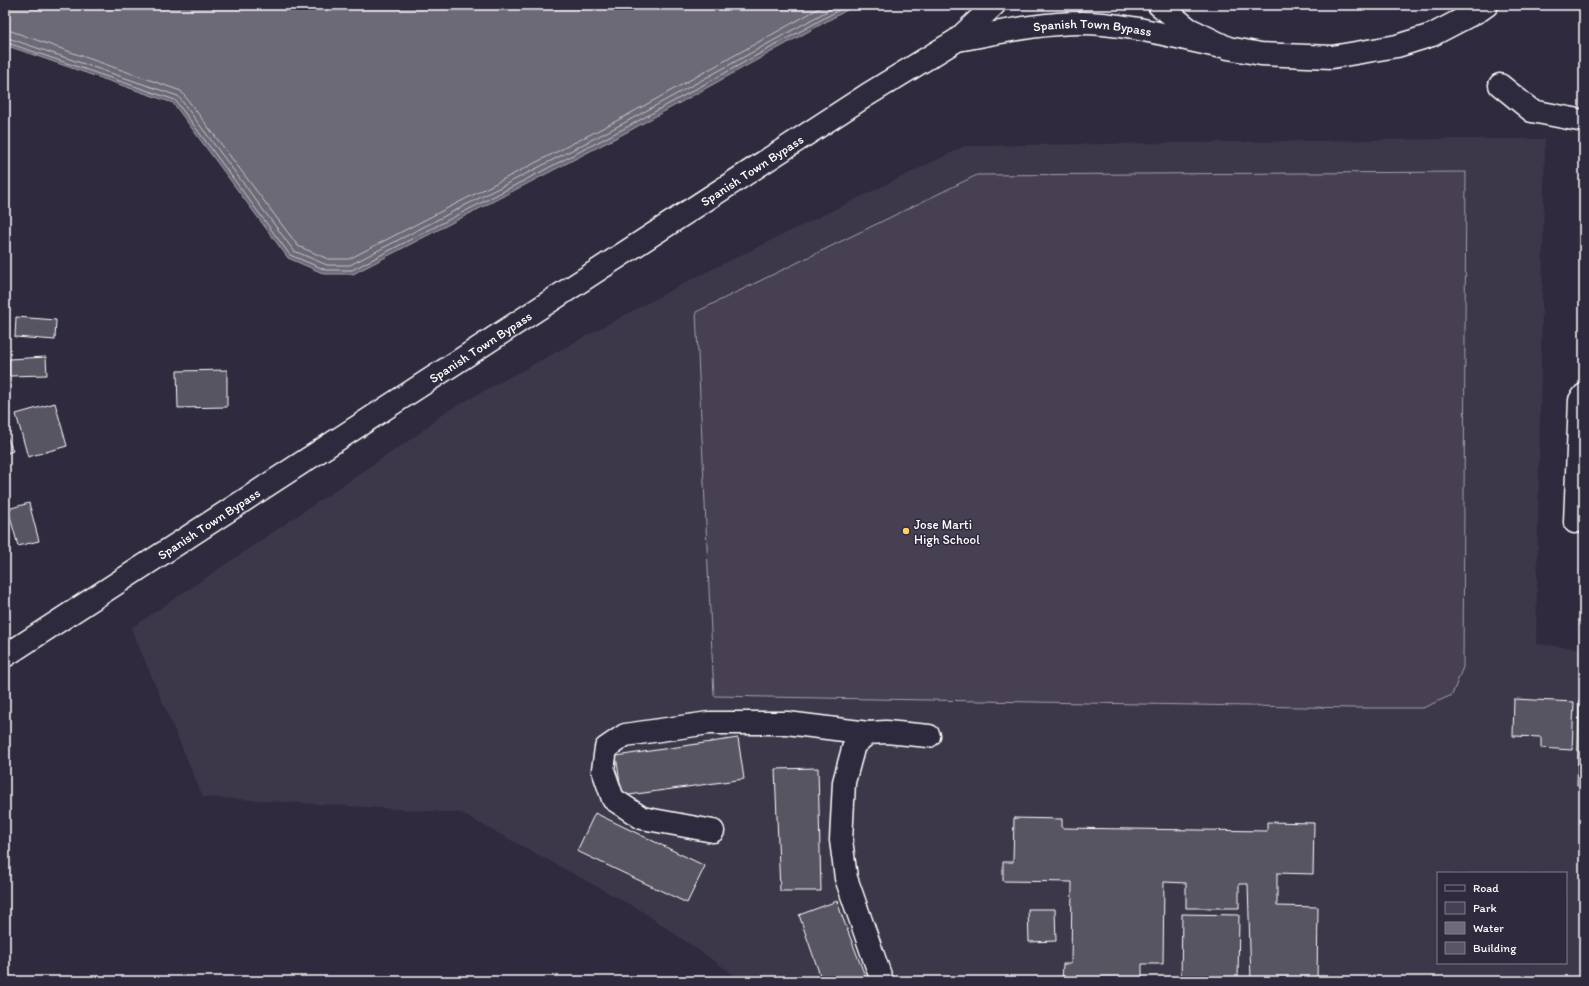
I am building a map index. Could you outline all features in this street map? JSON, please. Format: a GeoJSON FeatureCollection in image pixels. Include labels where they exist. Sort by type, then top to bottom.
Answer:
{"type":"FeatureCollection","features":[{"type":"Feature","properties":{"kind":"main road","name":"Spanish Town Bypass"},"geometry":{"type":"LineString","coordinates":[[5,656],[867,95],[957,40],[994,5]]}},
{"type":"Feature","properties":{"kind":"main road"},"geometry":{"type":"LineString","coordinates":[[1159,5],[1189,29],[1228,48],[1260,54],[1332,57],[1397,46],[1432,34],[1487,5]]}},
{"type":"Feature","properties":{"kind":"main road","name":"Spanish Town Bypass"},"geometry":{"type":"LineString","coordinates":[[957,40],[1051,25],[1082,23],[1122,27],[1228,48]]}},
{"type":"Feature","properties":{"kind":"main road"},"geometry":{"type":"LineString","coordinates":[[1500,85],[1532,111],[1584,121]]}},
{"type":"Feature","properties":{"kind":"main road"},"geometry":{"type":"LineString","coordinates":[[1575,522],[1580,400],[1584,395]]}},
{"type":"Feature","properties":{"kind":"main road"},"geometry":{"type":"LineString","coordinates":[[713,831],[642,818],[613,799],[603,770],[606,748],[625,735],[709,724],[787,723],[868,733],[886,732],[930,736]]}},
{"type":"Feature","properties":{"kind":"main road"},"geometry":{"type":"LineString","coordinates":[[868,733],[854,745],[844,782],[841,840],[846,878],[882,981]]}},
{"type":"Feature","properties":{"kind":"shaded area","name":"Jose Marti High School"},"geometry":{"type":"Polygon","coordinates":[[[1444,139],[1545,139],[1536,644],[1584,649],[1584,981],[743,981],[640,910],[461,813],[203,797],[131,628],[417,435],[445,412],[690,280],[965,146],[1444,139]]]}},
{"type":"Feature","properties":{"kind":"green space"},"geometry":{"type":"Polygon","coordinates":[[[1466,172],[1463,667],[1452,695],[1423,708],[714,696],[696,312],[977,175],[1466,172]]]}},
{"type":"Feature","properties":{"kind":"water"},"geometry":{"type":"Polygon","coordinates":[[[5,5],[856,5],[629,131],[353,274],[325,274],[288,258],[173,103],[5,45],[5,5]]]}},
{"type":"Feature","properties":{"kind":"building"},"geometry":{"type":"Polygon","coordinates":[[[16,317],[56,320],[55,340],[15,337],[16,317]]]}},
{"type":"Feature","properties":{"kind":"building"},"geometry":{"type":"Polygon","coordinates":[[[46,357],[47,375],[9,376],[9,359],[46,357]]]}},
{"type":"Feature","properties":{"kind":"building"},"geometry":{"type":"Polygon","coordinates":[[[227,370],[227,407],[178,408],[177,371],[227,370]]]}},
{"type":"Feature","properties":{"kind":"building"},"geometry":{"type":"Polygon","coordinates":[[[55,403],[67,446],[28,457],[16,414],[55,403]]]}},
{"type":"Feature","properties":{"kind":"building"},"geometry":{"type":"Polygon","coordinates":[[[5,432],[13,451],[5,454],[5,432]]]}},
{"type":"Feature","properties":{"kind":"building"},"geometry":{"type":"Polygon","coordinates":[[[29,503],[39,541],[18,546],[8,509],[29,503]]]}},
{"type":"Feature","properties":{"kind":"building"},"geometry":{"type":"Polygon","coordinates":[[[1514,699],[1574,702],[1572,750],[1541,748],[1541,737],[1513,736],[1514,699]]]}},
{"type":"Feature","properties":{"kind":"building"},"geometry":{"type":"Polygon","coordinates":[[[1579,700],[1584,700],[1584,786],[1577,786],[1579,700]]]}},
{"type":"Feature","properties":{"kind":"building"},"geometry":{"type":"Polygon","coordinates":[[[738,738],[744,779],[622,796],[616,756],[738,738]]]}},
{"type":"Feature","properties":{"kind":"building"},"geometry":{"type":"Polygon","coordinates":[[[818,768],[821,891],[780,891],[775,769],[818,768]]]}},
{"type":"Feature","properties":{"kind":"building"},"geometry":{"type":"Polygon","coordinates":[[[595,813],[705,866],[687,903],[577,851],[595,813]]]}},
{"type":"Feature","properties":{"kind":"building"},"geometry":{"type":"Polygon","coordinates":[[[1014,818],[1062,819],[1062,828],[1267,831],[1267,822],[1314,823],[1313,874],[1277,873],[1277,906],[1318,907],[1317,981],[1251,981],[1248,884],[1239,884],[1239,908],[1186,908],[1186,883],[1164,882],[1163,964],[1142,964],[1142,981],[1062,981],[1063,964],[1071,964],[1072,882],[1003,881],[1003,862],[1013,862],[1014,818]]]}},
{"type":"Feature","properties":{"kind":"building"},"geometry":{"type":"Polygon","coordinates":[[[1584,866],[1584,981],[1582,981],[1584,866]]]}},
{"type":"Feature","properties":{"kind":"building"},"geometry":{"type":"Polygon","coordinates":[[[837,901],[867,981],[822,981],[799,915],[837,901]]]}},
{"type":"Feature","properties":{"kind":"building"},"geometry":{"type":"Polygon","coordinates":[[[1028,909],[1055,909],[1056,941],[1029,942],[1028,909]]]}},
{"type":"Feature","properties":{"kind":"building"},"geometry":{"type":"Polygon","coordinates":[[[1182,914],[1239,915],[1238,981],[1181,981],[1182,914]]]}},
{"type":"Feature","properties":{"kind":"place","name":"Jose Marti High School"},"geometry":{"type":"Point","coordinates":[906,531]}}]}
